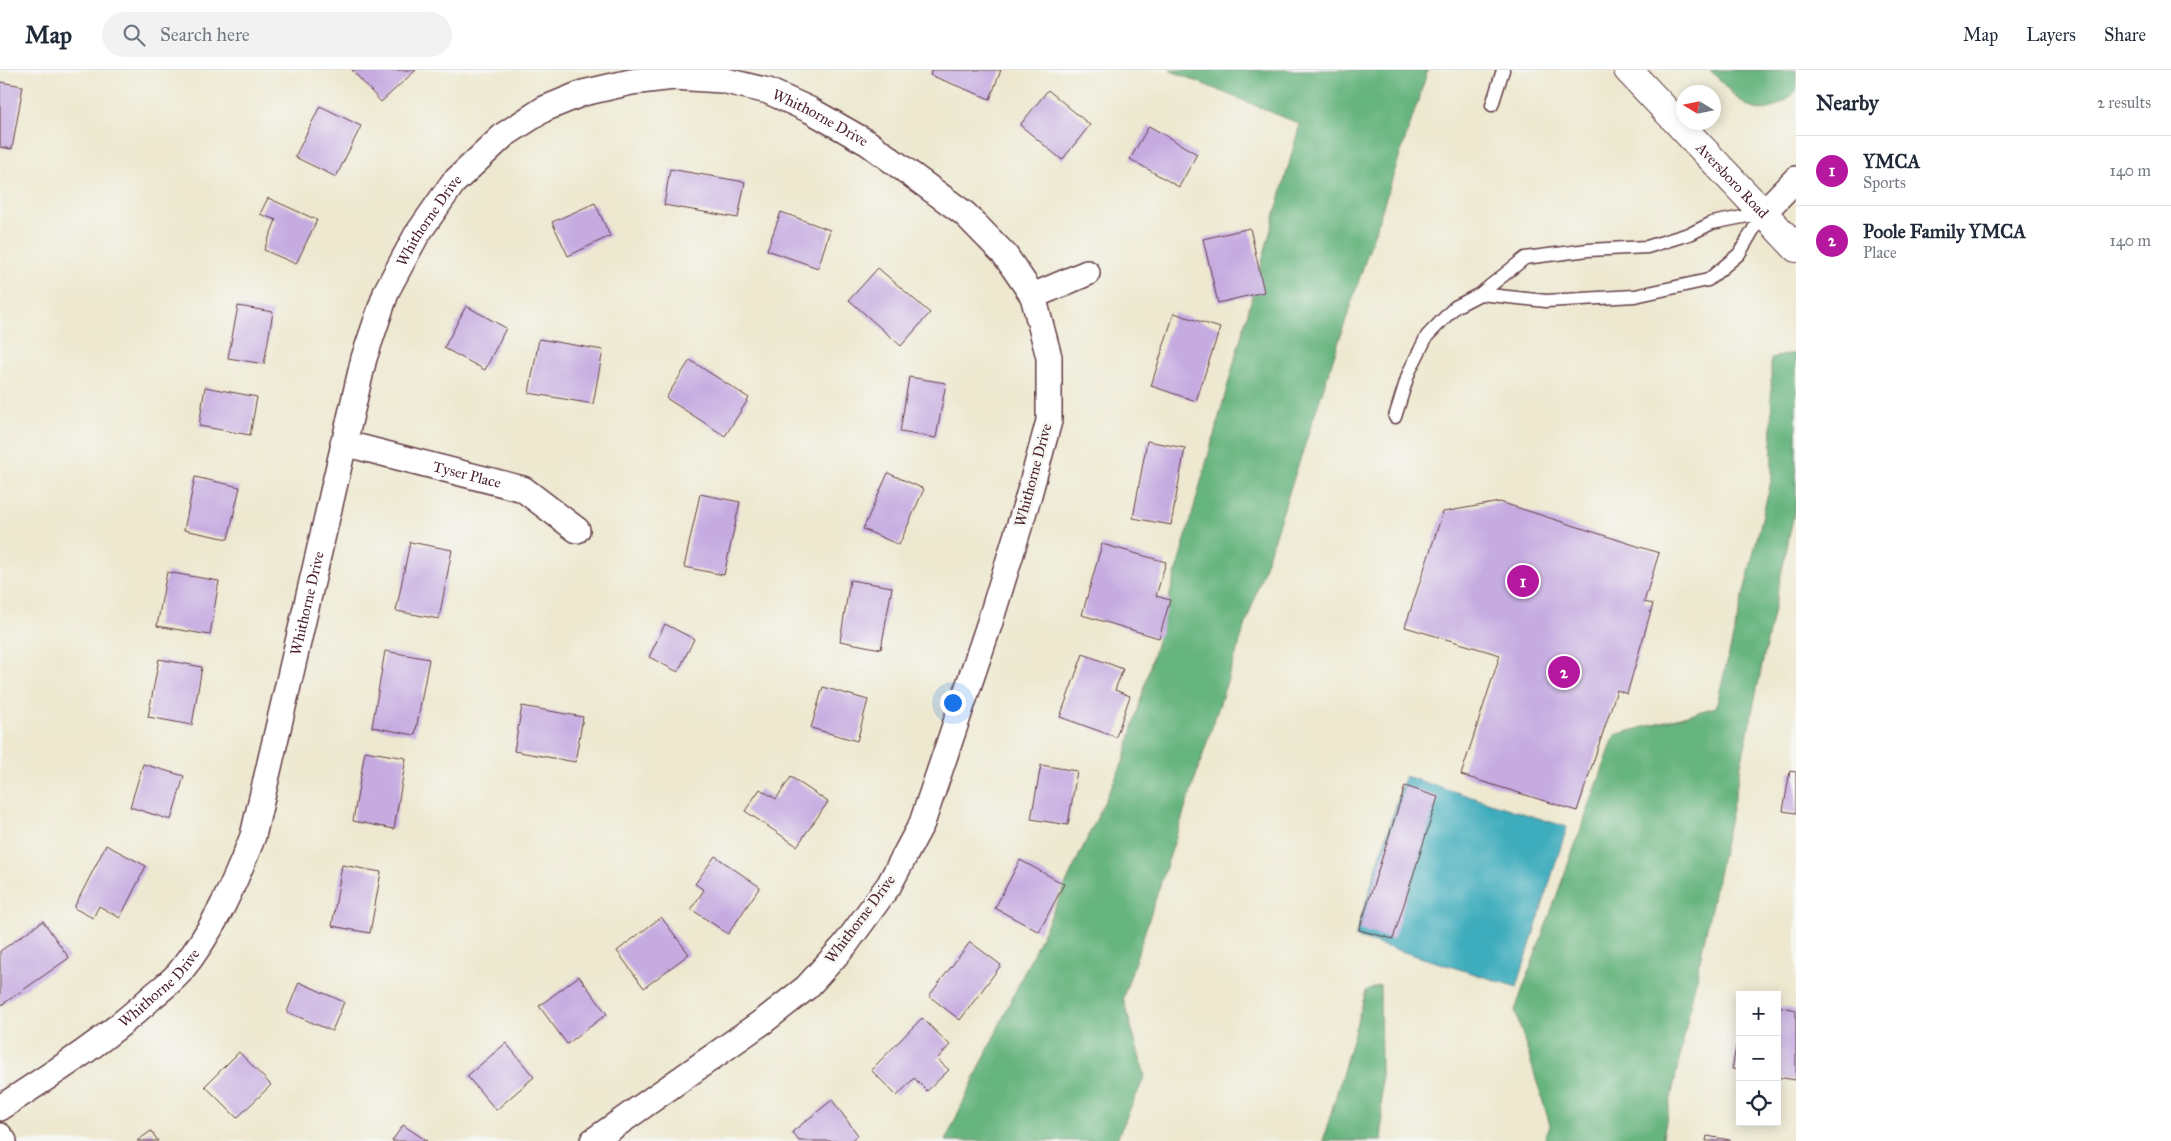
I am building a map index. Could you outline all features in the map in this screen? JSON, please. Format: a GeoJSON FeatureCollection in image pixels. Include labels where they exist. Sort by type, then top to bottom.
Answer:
{"type":"FeatureCollection","features":[{"type":"Feature","properties":{"kind":"street","name":"Aversboro Road"},"geometry":{"type":"LineString","coordinates":[[1628,70],[1796,248]]}},
{"type":"Feature","properties":{"kind":"street","name":"Whithorne Drive"},"geometry":{"type":"LineString","coordinates":[[0,1108],[90,1047],[137,1011],[178,973],[208,932],[234,886],[253,836],[262,802],[364,358],[387,290],[416,236],[454,183],[504,135],[544,109],[583,93],[630,82],[674,77],[722,80],[768,91],[810,110],[868,144],[965,214],[1005,255],[1033,296],[1049,357],[1049,421],[1028,498],[989,625],[922,823],[889,885],[845,945],[807,987],[765,1020],[592,1141]]}},
{"type":"Feature","properties":{"kind":"street"},"geometry":{"type":"LineString","coordinates":[[1763,213],[1796,178]]}},
{"type":"Feature","properties":{"kind":"street"},"geometry":{"type":"LineString","coordinates":[[1033,296],[1087,273]]}},
{"type":"Feature","properties":{"kind":"street","name":"Tyser Place"},"geometry":{"type":"LineString","coordinates":[[343,443],[523,489],[578,530]]}},
{"type":"Feature","properties":{"kind":"street"},"geometry":{"type":"LineString","coordinates":[[0,1136],[4,1141]]}},
{"type":"Feature","properties":{"kind":"lane"},"geometry":{"type":"LineString","coordinates":[[1492,105],[1503,70]]}},
{"type":"Feature","properties":{"kind":"lane"},"geometry":{"type":"LineString","coordinates":[[1395,417],[1409,372],[1427,336],[1455,307],[1480,294],[1525,258],[1588,250],[1647,247],[1712,223],[1763,213]]}},
{"type":"Feature","properties":{"kind":"lane"},"geometry":{"type":"LineString","coordinates":[[1480,294],[1546,301],[1635,296],[1708,280],[1739,254],[1763,213]]}},
{"type":"Feature","properties":{"kind":"green space"},"geometry":{"type":"Polygon","coordinates":[[[1169,70],[1428,70],[1123,998],[1145,1076],[1116,1141],[945,1141],[1124,760],[1300,124],[1169,70]]]}},
{"type":"Feature","properties":{"kind":"green space"},"geometry":{"type":"Polygon","coordinates":[[[1710,70],[1796,70],[1796,91],[1782,103],[1770,109],[1759,110],[1749,107],[1740,101],[1710,70]]]}},
{"type":"Feature","properties":{"kind":"green space"},"geometry":{"type":"Polygon","coordinates":[[[1796,353],[1796,504],[1662,1141],[1544,1141],[1550,1125],[1515,1010],[1615,735],[1716,707],[1772,477],[1771,358],[1796,353]]]}},
{"type":"Feature","properties":{"kind":"green space"},"geometry":{"type":"Polygon","coordinates":[[[1380,985],[1382,1141],[1323,1141],[1366,991],[1380,985]]]}},
{"type":"Feature","properties":{"kind":"water"},"geometry":{"type":"Polygon","coordinates":[[[1405,776],[1567,827],[1517,987],[1355,937],[1405,776]]]}},
{"type":"Feature","properties":{"kind":"building"},"geometry":{"type":"Polygon","coordinates":[[[352,70],[416,70],[381,102],[352,70]]]}},
{"type":"Feature","properties":{"kind":"building"},"geometry":{"type":"Polygon","coordinates":[[[932,70],[1001,70],[990,99],[930,75],[932,70]]]}},
{"type":"Feature","properties":{"kind":"building"},"geometry":{"type":"Polygon","coordinates":[[[0,82],[23,86],[12,149],[0,147],[0,82]]]}},
{"type":"Feature","properties":{"kind":"building"},"geometry":{"type":"Polygon","coordinates":[[[1048,90],[1090,125],[1062,160],[1020,125],[1048,90]]]}},
{"type":"Feature","properties":{"kind":"building"},"geometry":{"type":"Polygon","coordinates":[[[320,106],[361,126],[336,177],[295,157],[320,106]]]}},
{"type":"Feature","properties":{"kind":"building"},"geometry":{"type":"Polygon","coordinates":[[[1149,126],[1197,154],[1179,187],[1130,159],[1149,126]]]}},
{"type":"Feature","properties":{"kind":"building"},"geometry":{"type":"Polygon","coordinates":[[[670,169],[745,182],[738,218],[664,205],[670,169]]]}},
{"type":"Feature","properties":{"kind":"building"},"geometry":{"type":"Polygon","coordinates":[[[268,198],[317,220],[296,264],[264,250],[276,220],[260,214],[268,198]]]}},
{"type":"Feature","properties":{"kind":"building"},"geometry":{"type":"Polygon","coordinates":[[[595,203],[610,236],[568,256],[552,222],[595,203]]]}},
{"type":"Feature","properties":{"kind":"building"},"geometry":{"type":"Polygon","coordinates":[[[781,212],[830,230],[818,268],[767,250],[781,212]]]}},
{"type":"Feature","properties":{"kind":"building"},"geometry":{"type":"Polygon","coordinates":[[[1250,228],[1264,292],[1218,303],[1203,239],[1250,228]]]}},
{"type":"Feature","properties":{"kind":"building"},"geometry":{"type":"Polygon","coordinates":[[[878,268],[930,313],[901,346],[849,300],[878,268]]]}},
{"type":"Feature","properties":{"kind":"building"},"geometry":{"type":"Polygon","coordinates":[[[238,306],[273,312],[264,364],[228,358],[238,306]]]}},
{"type":"Feature","properties":{"kind":"building"},"geometry":{"type":"Polygon","coordinates":[[[466,306],[506,328],[485,370],[444,348],[466,306]]]}},
{"type":"Feature","properties":{"kind":"building"},"geometry":{"type":"Polygon","coordinates":[[[1174,313],[1220,328],[1196,401],[1151,386],[1174,313]]]}},
{"type":"Feature","properties":{"kind":"building"},"geometry":{"type":"Polygon","coordinates":[[[539,339],[603,350],[593,404],[529,393],[539,339]]]}},
{"type":"Feature","properties":{"kind":"building"},"geometry":{"type":"Polygon","coordinates":[[[690,360],[749,398],[725,436],[666,398],[690,360]]]}},
{"type":"Feature","properties":{"kind":"building"},"geometry":{"type":"Polygon","coordinates":[[[909,377],[946,383],[936,438],[900,432],[909,377]]]}},
{"type":"Feature","properties":{"kind":"building"},"geometry":{"type":"Polygon","coordinates":[[[205,387],[257,397],[250,435],[199,426],[205,387]]]}},
{"type":"Feature","properties":{"kind":"building"},"geometry":{"type":"Polygon","coordinates":[[[1147,441],[1185,448],[1171,525],[1133,518],[1147,441]]]}},
{"type":"Feature","properties":{"kind":"building"},"geometry":{"type":"Polygon","coordinates":[[[888,473],[924,489],[899,545],[863,529],[888,473]]]}},
{"type":"Feature","properties":{"kind":"building"},"geometry":{"type":"Polygon","coordinates":[[[195,477],[240,487],[228,539],[184,530],[195,477]]]}},
{"type":"Feature","properties":{"kind":"building"},"geometry":{"type":"Polygon","coordinates":[[[700,494],[740,502],[724,575],[684,567],[700,494]]]}},
{"type":"Feature","properties":{"kind":"building"},"geometry":{"type":"Polygon","coordinates":[[[1500,502],[1659,553],[1644,602],[1653,604],[1627,694],[1617,690],[1577,811],[1461,775],[1500,655],[1405,627],[1443,512],[1500,502]]]}},
{"type":"Feature","properties":{"kind":"building"},"geometry":{"type":"Polygon","coordinates":[[[410,542],[452,550],[439,619],[396,611],[410,542]]]}},
{"type":"Feature","properties":{"kind":"building"},"geometry":{"type":"Polygon","coordinates":[[[1102,544],[1166,562],[1156,596],[1170,600],[1159,638],[1082,615],[1102,544]]]}},
{"type":"Feature","properties":{"kind":"building"},"geometry":{"type":"Polygon","coordinates":[[[167,572],[219,581],[210,635],[157,626],[167,572]]]}},
{"type":"Feature","properties":{"kind":"building"},"geometry":{"type":"Polygon","coordinates":[[[850,580],[892,587],[881,649],[840,641],[850,580]]]}},
{"type":"Feature","properties":{"kind":"building"},"geometry":{"type":"Polygon","coordinates":[[[665,624],[694,639],[678,672],[649,657],[665,624]]]}},
{"type":"Feature","properties":{"kind":"building"},"geometry":{"type":"Polygon","coordinates":[[[385,651],[429,659],[415,735],[372,727],[385,651]]]}},
{"type":"Feature","properties":{"kind":"building"},"geometry":{"type":"Polygon","coordinates":[[[1083,654],[1123,669],[1115,690],[1130,696],[1116,737],[1060,717],[1083,654]]]}},
{"type":"Feature","properties":{"kind":"building"},"geometry":{"type":"Polygon","coordinates":[[[159,659],[202,667],[192,725],[148,717],[159,659]]]}},
{"type":"Feature","properties":{"kind":"building"},"geometry":{"type":"Polygon","coordinates":[[[823,687],[868,700],[857,741],[811,728],[823,687]]]}},
{"type":"Feature","properties":{"kind":"building"},"geometry":{"type":"Polygon","coordinates":[[[522,706],[583,717],[575,762],[514,751],[522,706]]]}},
{"type":"Feature","properties":{"kind":"building"},"geometry":{"type":"Polygon","coordinates":[[[365,751],[406,758],[394,829],[353,821],[365,751]]]}},
{"type":"Feature","properties":{"kind":"building"},"geometry":{"type":"Polygon","coordinates":[[[143,764],[184,776],[171,820],[130,807],[143,764]]]}},
{"type":"Feature","properties":{"kind":"building"},"geometry":{"type":"Polygon","coordinates":[[[1041,765],[1077,771],[1068,825],[1031,819],[1041,765]]]}},
{"type":"Feature","properties":{"kind":"building"},"geometry":{"type":"Polygon","coordinates":[[[1790,771],[1796,772],[1796,813],[1783,811],[1790,771]]]}},
{"type":"Feature","properties":{"kind":"building"},"geometry":{"type":"Polygon","coordinates":[[[791,777],[828,802],[797,846],[745,811],[760,789],[776,799],[791,777]]]}},
{"type":"Feature","properties":{"kind":"building"},"geometry":{"type":"Polygon","coordinates":[[[1405,786],[1438,797],[1393,939],[1359,930],[1405,786]]]}},
{"type":"Feature","properties":{"kind":"building"},"geometry":{"type":"Polygon","coordinates":[[[106,845],[146,866],[120,918],[99,906],[93,918],[74,908],[106,845]]]}},
{"type":"Feature","properties":{"kind":"building"},"geometry":{"type":"Polygon","coordinates":[[[715,856],[760,887],[728,934],[691,909],[704,890],[695,884],[715,856]]]}},
{"type":"Feature","properties":{"kind":"building"},"geometry":{"type":"Polygon","coordinates":[[[1020,860],[1064,884],[1039,932],[995,908],[1020,860]]]}},
{"type":"Feature","properties":{"kind":"building"},"geometry":{"type":"Polygon","coordinates":[[[342,865],[381,872],[370,933],[332,926],[342,865]]]}},
{"type":"Feature","properties":{"kind":"building"},"geometry":{"type":"Polygon","coordinates":[[[661,917],[689,954],[644,988],[617,951],[661,917]]]}},
{"type":"Feature","properties":{"kind":"building"},"geometry":{"type":"Polygon","coordinates":[[[43,921],[69,958],[0,1006],[0,951],[43,921]]]}},
{"type":"Feature","properties":{"kind":"building"},"geometry":{"type":"Polygon","coordinates":[[[970,942],[1001,965],[960,1020],[929,996],[970,942]]]}},
{"type":"Feature","properties":{"kind":"building"},"geometry":{"type":"Polygon","coordinates":[[[579,976],[607,1014],[567,1044],[539,1006],[579,976]]]}},
{"type":"Feature","properties":{"kind":"building"},"geometry":{"type":"Polygon","coordinates":[[[299,982],[344,1002],[332,1031],[287,1012],[299,982]]]}},
{"type":"Feature","properties":{"kind":"building"},"geometry":{"type":"Polygon","coordinates":[[[1781,1007],[1796,1010],[1796,1080],[1781,1078],[1781,1007]]]}},
{"type":"Feature","properties":{"kind":"building"},"geometry":{"type":"Polygon","coordinates":[[[922,1018],[950,1045],[937,1059],[949,1070],[927,1091],[914,1078],[897,1096],[871,1070],[922,1018]]]}},
{"type":"Feature","properties":{"kind":"building"},"geometry":{"type":"Polygon","coordinates":[[[506,1043],[534,1077],[496,1110],[467,1076],[506,1043]]]}},
{"type":"Feature","properties":{"kind":"building"},"geometry":{"type":"Polygon","coordinates":[[[1736,1047],[1736,1070],[1732,1069],[1736,1047]]]}},
{"type":"Feature","properties":{"kind":"building"},"geometry":{"type":"Polygon","coordinates":[[[239,1052],[271,1085],[237,1118],[205,1086],[239,1052]]]}},
{"type":"Feature","properties":{"kind":"building"},"geometry":{"type":"Polygon","coordinates":[[[832,1100],[858,1135],[850,1141],[799,1141],[792,1132],[832,1100]]]}},
{"type":"Feature","properties":{"kind":"building"},"geometry":{"type":"Polygon","coordinates":[[[403,1125],[427,1141],[392,1141],[403,1125]]]}},
{"type":"Feature","properties":{"kind":"building"},"geometry":{"type":"Polygon","coordinates":[[[151,1131],[158,1141],[137,1141],[151,1131]]]}},
{"type":"Feature","properties":{"kind":"building"},"geometry":{"type":"Polygon","coordinates":[[[1707,1136],[1730,1140],[1730,1141],[1706,1141],[1707,1136]]]}},
{"type":"Feature","properties":{"kind":"place","name":"YMCA"},"geometry":{"type":"Point","coordinates":[1523,581]}},
{"type":"Feature","properties":{"kind":"place","name":"Poole Family YMCA"},"geometry":{"type":"Point","coordinates":[1564,672]}}]}
